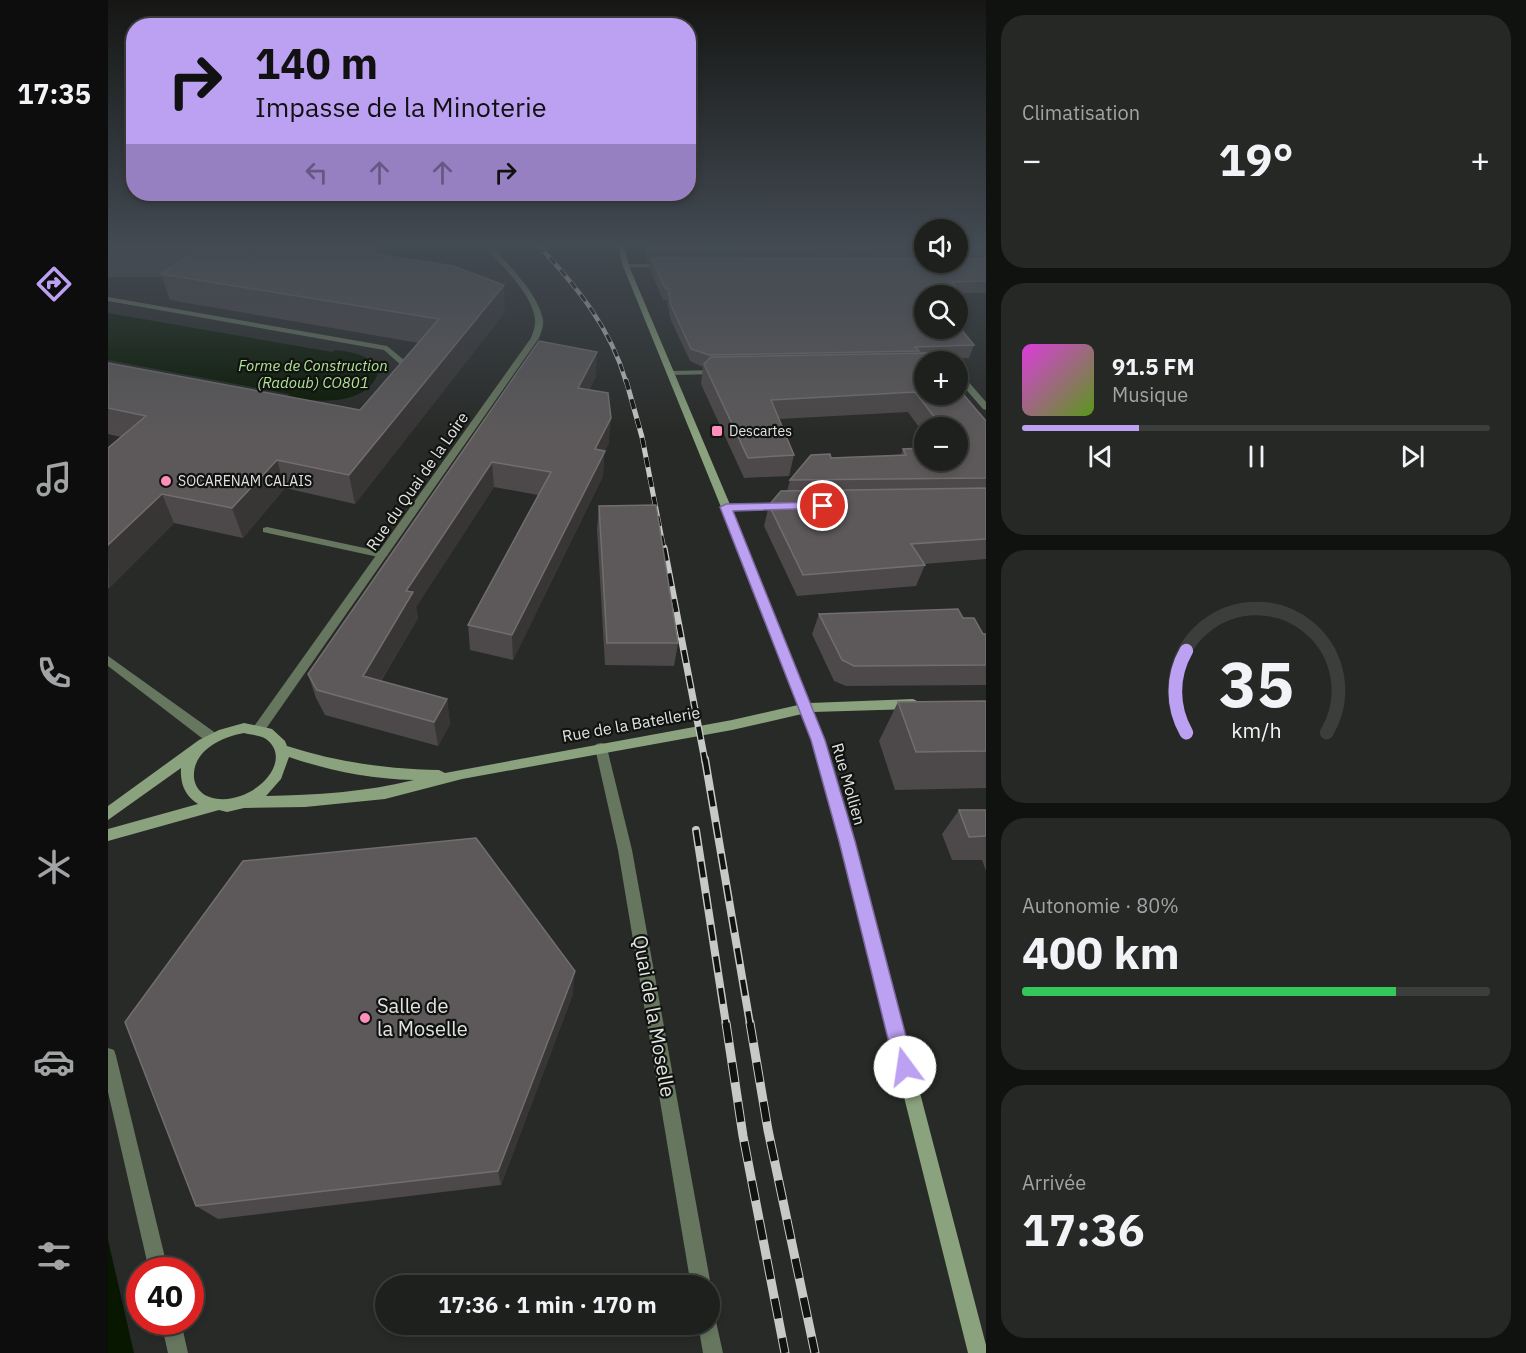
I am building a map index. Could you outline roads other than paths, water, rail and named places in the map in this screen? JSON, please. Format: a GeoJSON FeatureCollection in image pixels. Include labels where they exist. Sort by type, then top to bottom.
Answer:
{"type":"FeatureCollection","features":[{"type":"Feature","properties":{"kind":"street"},"geometry":{"type":"LineString","coordinates":[[166,309],[387,348],[406,365],[391,382]]}},
{"type":"Feature","properties":{"kind":"street","name":"Rue du Quai de la Loire"},"geometry":{"type":"LineString","coordinates":[[259,729],[535,338],[539,319],[535,309]]}},
{"type":"Feature","properties":{"kind":"street","name":"Rue Mollien"},"geometry":{"type":"LineString","coordinates":[[644,309],[807,708],[847,841],[978,1353]]}},
{"type":"Feature","properties":{"kind":"street"},"geometry":{"type":"LineString","coordinates":[[671,373],[728,372]]}},
{"type":"Feature","properties":{"kind":"street"},"geometry":{"type":"LineString","coordinates":[[968,387],[986,407]]}},
{"type":"Feature","properties":{"kind":"street"},"geometry":{"type":"LineString","coordinates":[[726,507],[800,506]]}},
{"type":"Feature","properties":{"kind":"street"},"geometry":{"type":"LineString","coordinates":[[267,530],[384,555]]}},
{"type":"Feature","properties":{"kind":"street"},"geometry":{"type":"LineString","coordinates":[[108,660],[212,738]]}},
{"type":"Feature","properties":{"kind":"street","name":"Rue de la Batellerie"},"geometry":{"type":"LineString","coordinates":[[244,802],[304,801],[385,793],[462,774],[732,725],[807,708],[928,704]]}},
{"type":"Feature","properties":{"kind":"street"},"geometry":{"type":"LineString","coordinates":[[108,814],[212,738],[236,729],[259,729],[277,739],[282,750],[283,763],[278,776],[260,794],[244,802],[218,805],[108,835]]}},
{"type":"Feature","properties":{"kind":"street"},"geometry":{"type":"LineString","coordinates":[[200,748],[188,767],[189,787],[197,797],[218,805]]}},
{"type":"Feature","properties":{"kind":"street","name":"Quai de la Moselle"},"geometry":{"type":"LineString","coordinates":[[601,748],[625,850],[699,1275]]}},
{"type":"Feature","properties":{"kind":"street","name":"Rue de la Batellerie"},"geometry":{"type":"LineString","coordinates":[[282,750],[328,765],[369,773],[462,774]]}},
{"type":"Feature","properties":{"kind":"street"},"geometry":{"type":"LineString","coordinates":[[108,1056],[156,1257]]}},
{"type":"Feature","properties":{"kind":"street"},"geometry":{"type":"LineString","coordinates":[[174,1335],[178,1353]]}},
{"type":"Feature","properties":{"kind":"street"},"geometry":{"type":"LineString","coordinates":[[710,1335],[712,1353]]}},
{"type":"Feature","properties":{"kind":"water","name":"Forme de Construction (Radoub) CO801"},"geometry":{"type":"Polygon","coordinates":[[[108,313],[332,352],[335,350],[355,353],[372,362],[378,374],[371,385],[362,392],[351,397],[325,401],[288,397],[289,394],[108,360],[108,313]]]}},
{"type":"Feature","properties":{"kind":"water"},"geometry":{"type":"Polygon","coordinates":[[[108,1240],[126,1318],[126,1335],[130,1335],[134,1353],[108,1353],[108,1240]]]}},
{"type":"Feature","properties":{"kind":"railway"},"geometry":{"type":"LineString","coordinates":[[591,309],[611,344],[626,382]]}},
{"type":"Feature","properties":{"kind":"railway"},"geometry":{"type":"LineString","coordinates":[[626,380],[642,437],[664,550]]}},
{"type":"Feature","properties":{"kind":"railway"},"geometry":{"type":"LineString","coordinates":[[664,548],[705,761]]}},
{"type":"Feature","properties":{"kind":"railway"},"geometry":{"type":"LineString","coordinates":[[705,759],[750,1024]]}},
{"type":"Feature","properties":{"kind":"railway"},"geometry":{"type":"LineString","coordinates":[[696,830],[726,1024]]}},
{"type":"Feature","properties":{"kind":"railway"},"geometry":{"type":"LineString","coordinates":[[726,1023],[743,1136],[785,1353]]}},
{"type":"Feature","properties":{"kind":"railway"},"geometry":{"type":"LineString","coordinates":[[750,1023],[768,1130],[815,1353]]}},
{"type":"Feature","properties":{"kind":"place","name":"Descartes"},"geometry":{"type":"Point","coordinates":[717,431]}},
{"type":"Feature","properties":{"kind":"place","name":"SOCARENAM CALAIS"},"geometry":{"type":"Point","coordinates":[166,481]}},
{"type":"Feature","properties":{"kind":"place","name":"Salle de la Moselle"},"geometry":{"type":"Point","coordinates":[365,1018]}}]}
